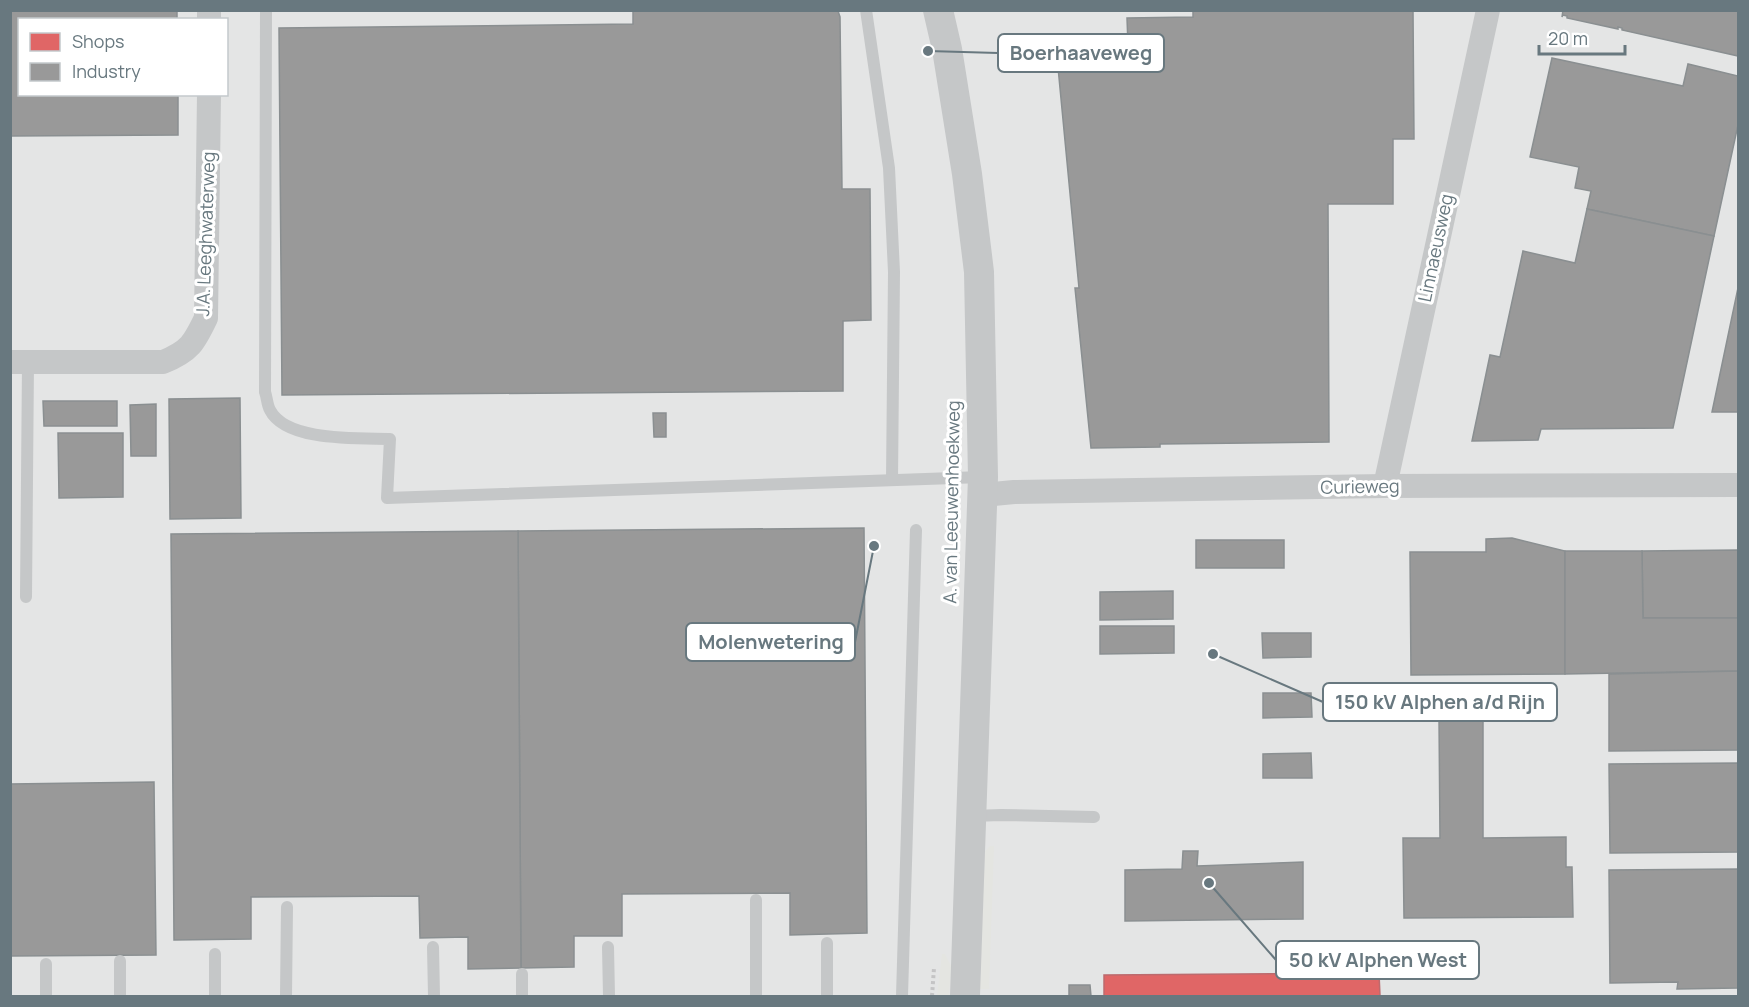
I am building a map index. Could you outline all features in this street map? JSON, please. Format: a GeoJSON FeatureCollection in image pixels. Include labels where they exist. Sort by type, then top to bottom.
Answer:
{"type":"FeatureCollection","features":[{"type":"Feature","properties":{"kind":"street","name":"A. van Leeuwenhoekweg"},"geometry":{"type":"LineString","coordinates":[[938,10],[947,49],[967,174],[979,272],[983,486],[965,996]]}},
{"type":"Feature","properties":{"kind":"street","name":"Linnaeusweg"},"geometry":{"type":"LineString","coordinates":[[1385,486],[1488,10]]}},
{"type":"Feature","properties":{"kind":"street","name":"J.A. Leeghwaterweg"},"geometry":{"type":"LineString","coordinates":[[19,362],[163,362],[181,355],[196,340],[206,318],[208,96]]}},
{"type":"Feature","properties":{"kind":"street","name":"Curieweg"},"geometry":{"type":"LineString","coordinates":[[983,486],[1014,492],[1385,486],[1738,485]]}},
{"type":"Feature","properties":{"kind":"lane"},"geometry":{"type":"LineString","coordinates":[[266,10],[265,392],[270,411],[288,427],[317,437],[390,440],[387,498],[892,480],[983,486]]}},
{"type":"Feature","properties":{"kind":"lane"},"geometry":{"type":"LineString","coordinates":[[866,10],[889,168],[894,272],[892,480]]}},
{"type":"Feature","properties":{"kind":"lane","name":"J.A. Leeghwaterweg"},"geometry":{"type":"LineString","coordinates":[[19,362],[26,597]]}},
{"type":"Feature","properties":{"kind":"lane"},"geometry":{"type":"LineString","coordinates":[[902,996],[916,530]]}},
{"type":"Feature","properties":{"kind":"lane"},"geometry":{"type":"LineString","coordinates":[[972,816],[1001,814],[1094,817]]}},
{"type":"Feature","properties":{"kind":"lane"},"geometry":{"type":"LineString","coordinates":[[756,900],[756,996]]}},
{"type":"Feature","properties":{"kind":"lane"},"geometry":{"type":"LineString","coordinates":[[286,996],[287,908]]}},
{"type":"Feature","properties":{"kind":"lane"},"geometry":{"type":"LineString","coordinates":[[827,943],[827,996]]}},
{"type":"Feature","properties":{"kind":"lane"},"geometry":{"type":"LineString","coordinates":[[433,947],[434,996]]}},
{"type":"Feature","properties":{"kind":"lane"},"geometry":{"type":"LineString","coordinates":[[608,947],[609,996]]}},
{"type":"Feature","properties":{"kind":"lane"},"geometry":{"type":"LineString","coordinates":[[216,954],[216,996]]}},
{"type":"Feature","properties":{"kind":"lane"},"geometry":{"type":"LineString","coordinates":[[120,961],[120,996]]}},
{"type":"Feature","properties":{"kind":"lane"},"geometry":{"type":"LineString","coordinates":[[46,964],[46,996]]}},
{"type":"Feature","properties":{"kind":"lane"},"geometry":{"type":"LineString","coordinates":[[522,974],[522,996]]}},
{"type":"Feature","properties":{"kind":"path"},"geometry":{"type":"LineString","coordinates":[[932,996],[934,959]]}},
{"type":"Feature","properties":{"kind":"shaded area"},"geometry":{"type":"Polygon","coordinates":[[[10,11],[1738,11],[1738,996],[11,996],[10,11]]]}},
{"type":"Feature","properties":{"kind":"shaded area"},"geometry":{"type":"Polygon","coordinates":[[[990,846],[994,846],[989,989],[980,989],[984,853],[990,846]]]}},
{"type":"Feature","properties":{"kind":"shaded area"},"geometry":{"type":"Polygon","coordinates":[[[942,954],[945,954],[951,966],[949,996],[937,996],[942,954]]]}},
{"type":"Feature","properties":{"kind":"building: Shops"},"geometry":{"type":"Polygon","coordinates":[[[1379,973],[1380,996],[1104,996],[1104,975],[1379,973]]]}},
{"type":"Feature","properties":{"kind":"building: Industry"},"geometry":{"type":"Polygon","coordinates":[[[10,10],[177,10],[177,18],[18,18],[18,96],[178,96],[178,135],[10,136],[10,10]]]}},
{"type":"Feature","properties":{"kind":"building: Industry"},"geometry":{"type":"Polygon","coordinates":[[[633,10],[838,11],[840,17],[842,189],[870,189],[871,320],[843,321],[843,391],[282,395],[279,28],[633,24],[633,10]]]}},
{"type":"Feature","properties":{"kind":"building: Industry"},"geometry":{"type":"Polygon","coordinates":[[[1193,10],[1413,10],[1414,139],[1393,139],[1393,204],[1328,204],[1329,442],[1160,444],[1160,447],[1091,448],[1075,288],[1079,288],[1056,46],[1128,45],[1127,18],[1193,17],[1193,10]]]}},
{"type":"Feature","properties":{"kind":"building: Industry"},"geometry":{"type":"Polygon","coordinates":[[[1563,10],[1738,10],[1738,56],[1622,30],[1618,27],[1618,29],[1567,18],[1563,15],[1562,17],[1563,10]]]}},
{"type":"Feature","properties":{"kind":"building: Industry"},"geometry":{"type":"Polygon","coordinates":[[[1552,58],[1683,86],[1688,64],[1738,76],[1738,125],[1714,236],[1587,209],[1591,191],[1575,188],[1579,167],[1530,157],[1552,58]]]}},
{"type":"Feature","properties":{"kind":"building: Industry"},"geometry":{"type":"Polygon","coordinates":[[[1587,209],[1714,236],[1673,428],[1541,429],[1538,440],[1472,441],[1490,355],[1500,357],[1523,251],[1575,263],[1587,209]]]}},
{"type":"Feature","properties":{"kind":"building: Industry"},"geometry":{"type":"Polygon","coordinates":[[[1738,288],[1738,412],[1712,412],[1738,288]]]}},
{"type":"Feature","properties":{"kind":"building: Industry"},"geometry":{"type":"Polygon","coordinates":[[[240,398],[241,518],[170,519],[169,399],[240,398]]]}},
{"type":"Feature","properties":{"kind":"building: Industry"},"geometry":{"type":"Polygon","coordinates":[[[43,401],[117,401],[117,426],[44,426],[43,401]]]}},
{"type":"Feature","properties":{"kind":"building: Industry"},"geometry":{"type":"Polygon","coordinates":[[[156,404],[156,456],[131,456],[130,405],[156,404]]]}},
{"type":"Feature","properties":{"kind":"building: Industry"},"geometry":{"type":"Polygon","coordinates":[[[653,413],[666,413],[666,437],[654,437],[653,413]]]}},
{"type":"Feature","properties":{"kind":"building: Industry"},"geometry":{"type":"Polygon","coordinates":[[[58,433],[123,433],[123,497],[59,498],[58,433]]]}},
{"type":"Feature","properties":{"kind":"building: Industry"},"geometry":{"type":"Polygon","coordinates":[[[864,528],[867,933],[790,935],[790,893],[622,894],[622,936],[574,936],[574,967],[521,968],[518,531],[864,528]]]}},
{"type":"Feature","properties":{"kind":"building: Industry"},"geometry":{"type":"Polygon","coordinates":[[[518,531],[521,968],[468,969],[468,937],[420,938],[419,896],[251,897],[251,939],[174,940],[171,534],[518,531]]]}},
{"type":"Feature","properties":{"kind":"building: Industry"},"geometry":{"type":"Polygon","coordinates":[[[1512,538],[1565,551],[1565,674],[1411,675],[1410,552],[1486,552],[1486,539],[1512,538]]]}},
{"type":"Feature","properties":{"kind":"building: Industry"},"geometry":{"type":"Polygon","coordinates":[[[1196,540],[1284,540],[1284,568],[1196,568],[1196,540]]]}},
{"type":"Feature","properties":{"kind":"building: Industry"},"geometry":{"type":"Polygon","coordinates":[[[1738,550],[1738,618],[1643,618],[1642,551],[1738,550]]]}},
{"type":"Feature","properties":{"kind":"building: Industry"},"geometry":{"type":"Polygon","coordinates":[[[1565,551],[1642,551],[1643,618],[1738,618],[1738,671],[1565,674],[1565,551]]]}},
{"type":"Feature","properties":{"kind":"building: Industry"},"geometry":{"type":"Polygon","coordinates":[[[1173,591],[1173,619],[1100,620],[1100,592],[1173,591]]]}},
{"type":"Feature","properties":{"kind":"building: Industry"},"geometry":{"type":"Polygon","coordinates":[[[1100,626],[1174,626],[1174,653],[1100,654],[1100,626]]]}},
{"type":"Feature","properties":{"kind":"building: Industry"},"geometry":{"type":"Polygon","coordinates":[[[1262,633],[1311,633],[1311,657],[1263,658],[1262,633]]]}},
{"type":"Feature","properties":{"kind":"building: Industry"},"geometry":{"type":"Polygon","coordinates":[[[1738,671],[1738,750],[1609,751],[1609,674],[1738,671]]]}},
{"type":"Feature","properties":{"kind":"building: Industry"},"geometry":{"type":"Polygon","coordinates":[[[1263,693],[1311,693],[1312,717],[1263,718],[1263,693]]]}},
{"type":"Feature","properties":{"kind":"building: Industry"},"geometry":{"type":"Polygon","coordinates":[[[1439,718],[1483,718],[1483,838],[1566,837],[1566,867],[1572,867],[1573,917],[1404,918],[1403,838],[1440,838],[1439,718]]]}},
{"type":"Feature","properties":{"kind":"building: Industry"},"geometry":{"type":"Polygon","coordinates":[[[1311,753],[1312,778],[1263,778],[1263,754],[1311,753]]]}},
{"type":"Feature","properties":{"kind":"building: Industry"},"geometry":{"type":"Polygon","coordinates":[[[1738,763],[1738,852],[1610,853],[1609,764],[1738,763]]]}},
{"type":"Feature","properties":{"kind":"building: Industry"},"geometry":{"type":"Polygon","coordinates":[[[154,782],[156,955],[10,956],[10,784],[154,782]]]}},
{"type":"Feature","properties":{"kind":"building: Industry"},"geometry":{"type":"Polygon","coordinates":[[[1183,851],[1198,851],[1197,866],[1303,862],[1303,919],[1125,921],[1125,870],[1182,869],[1183,851]]]}},
{"type":"Feature","properties":{"kind":"building: Industry"},"geometry":{"type":"Polygon","coordinates":[[[1738,869],[1738,988],[1677,989],[1678,982],[1610,983],[1609,870],[1738,869]]]}},
{"type":"Feature","properties":{"kind":"building: Industry"},"geometry":{"type":"Polygon","coordinates":[[[1069,985],[1090,985],[1091,996],[1069,996],[1069,985]]]}},
{"type":"Feature","properties":{"kind":"place","name":"Boerhaaveweg"},"geometry":{"type":"Point","coordinates":[928,51]}},
{"type":"Feature","properties":{"kind":"place","name":"Molenwetering"},"geometry":{"type":"Point","coordinates":[874,546]}},
{"type":"Feature","properties":{"kind":"place","name":"150 kV Alphen a/d Rijn"},"geometry":{"type":"Point","coordinates":[1213,654]}},
{"type":"Feature","properties":{"kind":"place","name":"50 kV Alphen West"},"geometry":{"type":"Point","coordinates":[1209,883]}}]}
